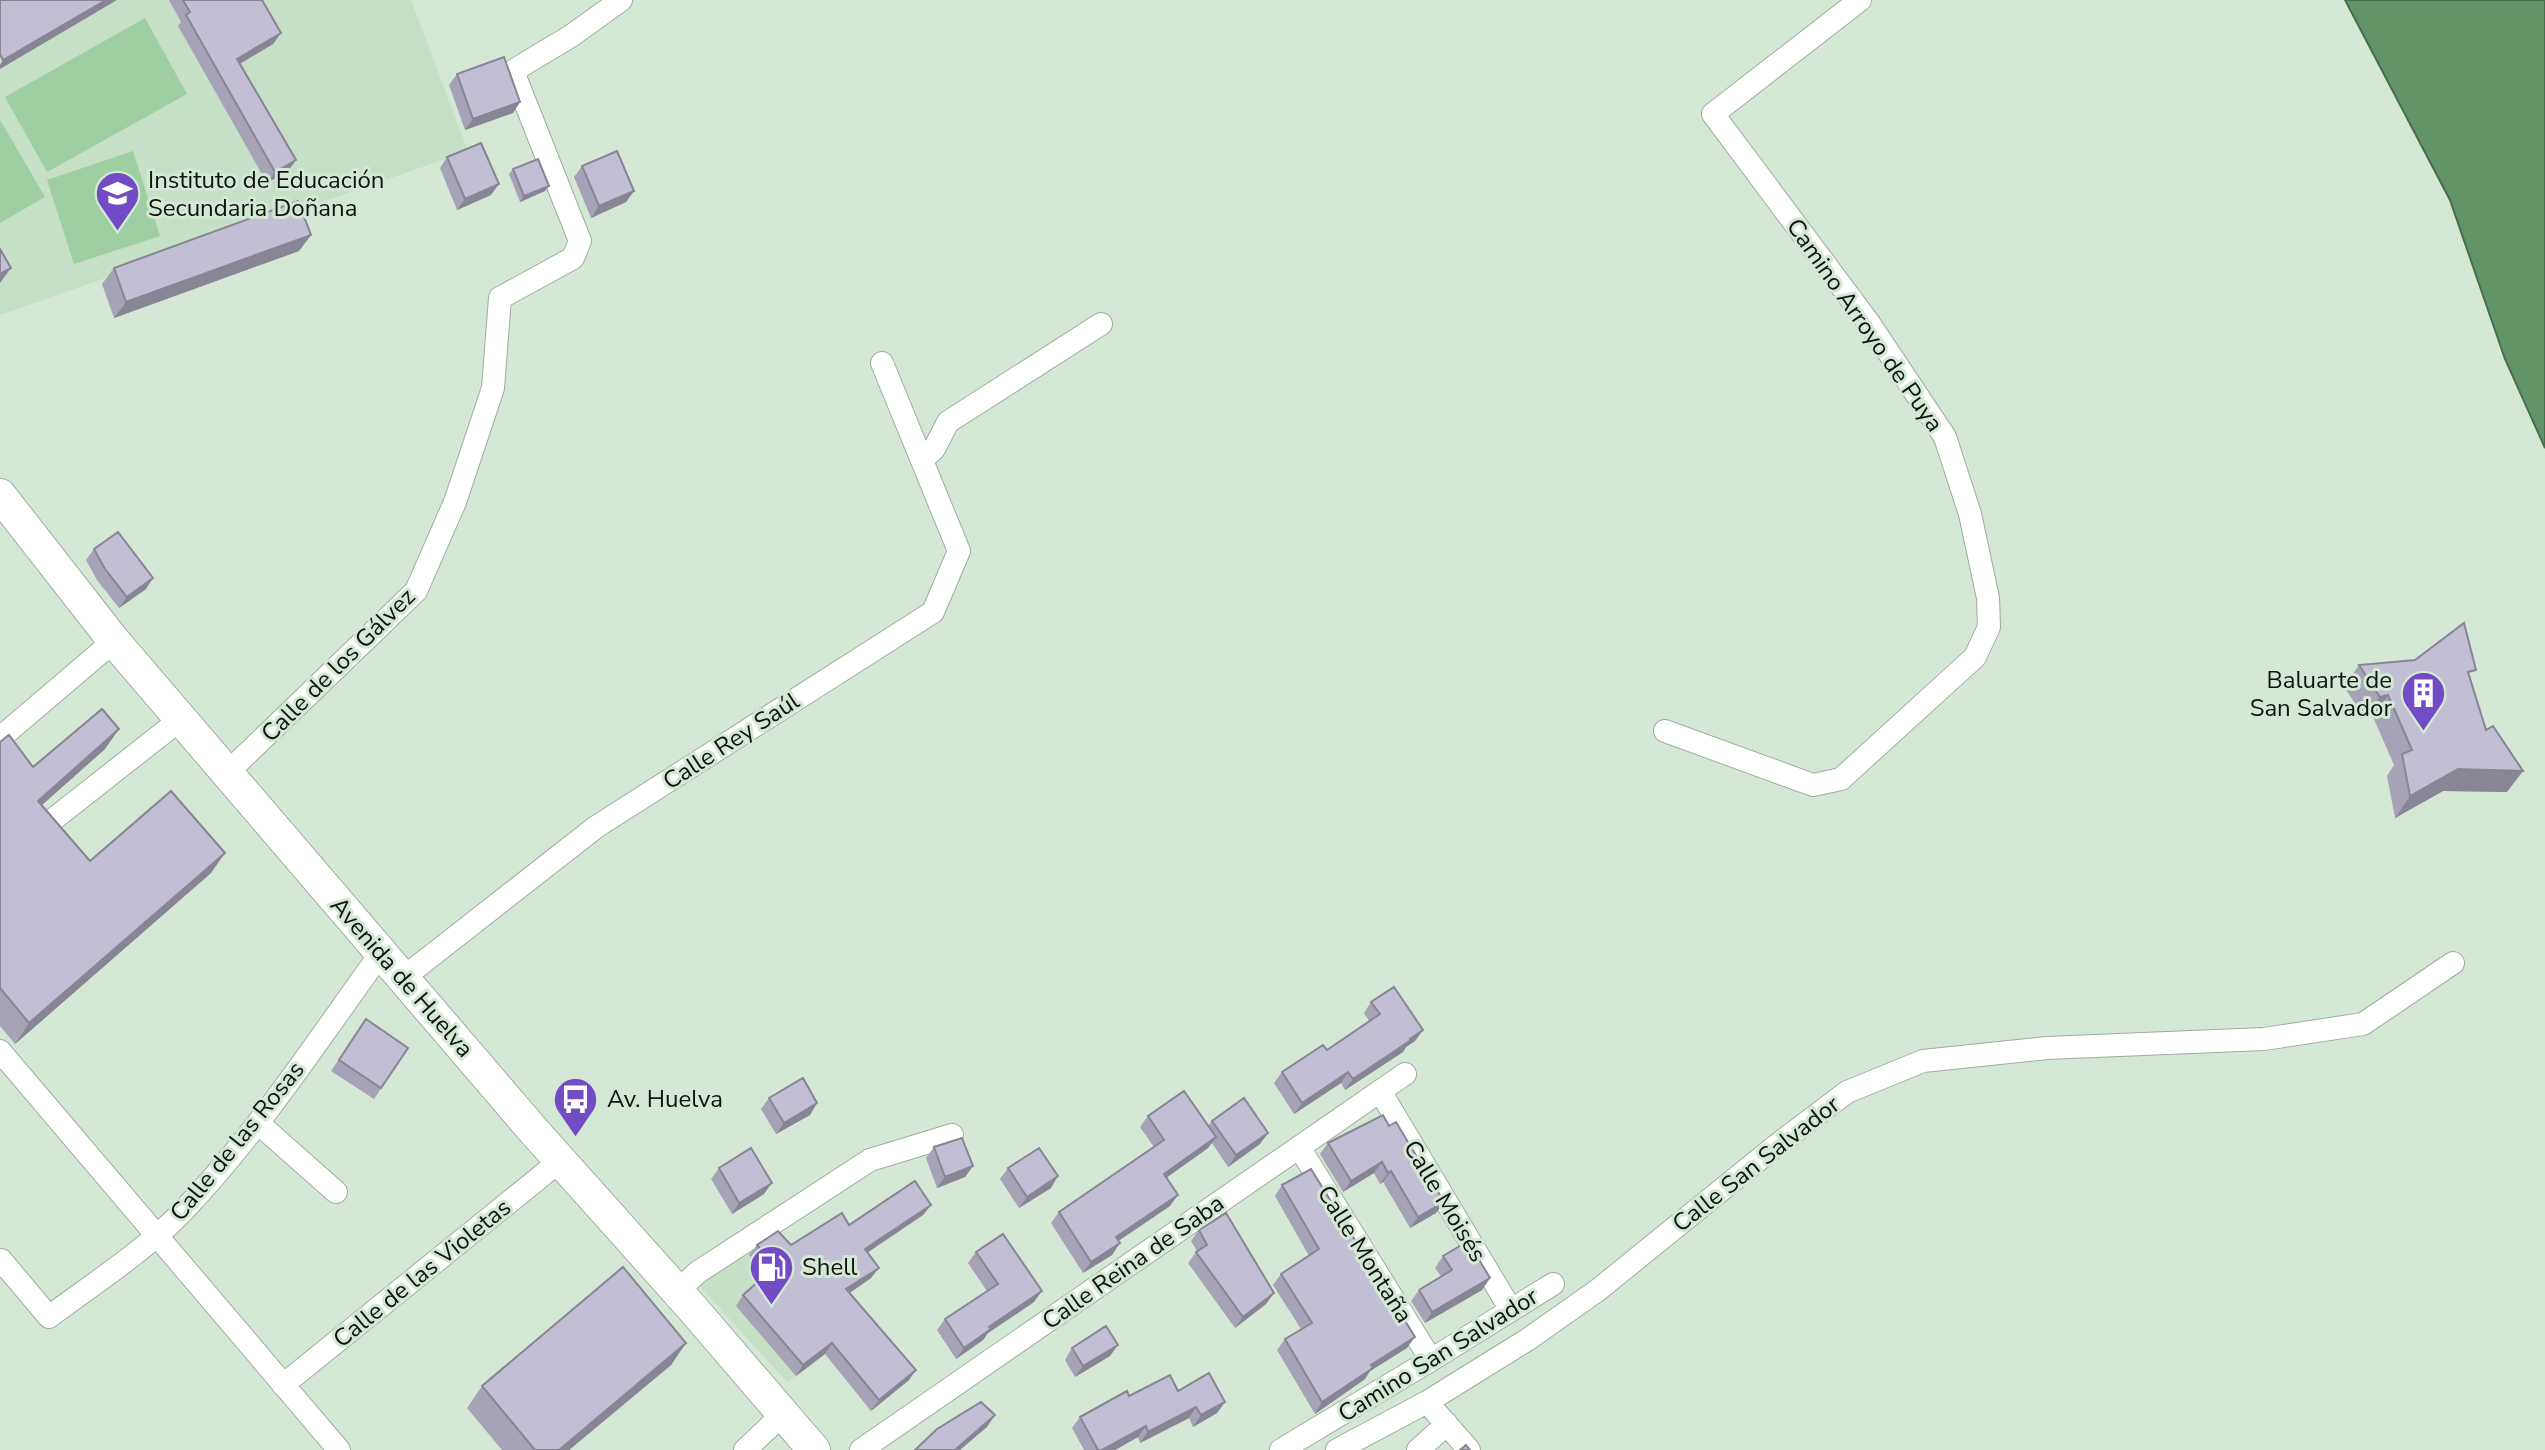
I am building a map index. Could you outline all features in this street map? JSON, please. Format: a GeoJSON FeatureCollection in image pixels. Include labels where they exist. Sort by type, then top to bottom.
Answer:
{"type":"FeatureCollection","features":[{"type":"Feature","properties":{"kind":"street","name":"Calle de los Gálvez"},"geometry":{"type":"LineString","coordinates":[[227,773],[416,591],[455,502],[493,388],[500,298],[573,258],[580,241],[516,79],[516,69],[571,36],[621,0]]}},
{"type":"Feature","properties":{"kind":"street","name":"Camino Arroyo de Puya"},"geometry":{"type":"LineString","coordinates":[[1665,731],[1813,785],[1841,779],[1975,657],[1989,627],[1988,598],[1970,514],[1945,437],[1869,323],[1713,114],[1860,0]]}},
{"type":"Feature","properties":{"kind":"street"},"geometry":{"type":"LineString","coordinates":[[922,460],[934,449],[948,422],[1101,324]]}},
{"type":"Feature","properties":{"kind":"street","name":"Calle Rey Saúl"},"geometry":{"type":"LineString","coordinates":[[403,978],[596,827],[933,612],[959,551],[882,363]]}},
{"type":"Feature","properties":{"kind":"street","name":"Avenida de Huelva"},"geometry":{"type":"LineString","coordinates":[[0,495],[114,641],[560,1161],[814,1450]]}},
{"type":"Feature","properties":{"kind":"street"},"geometry":{"type":"LineString","coordinates":[[0,738],[114,641]]}},
{"type":"Feature","properties":{"kind":"street"},"geometry":{"type":"LineString","coordinates":[[46,825],[181,719]]}},
{"type":"Feature","properties":{"kind":"street","name":"Calle de las Rosas"},"geometry":{"type":"LineString","coordinates":[[1,1260],[49,1317],[157,1236],[184,1210],[258,1123],[381,953]]}},
{"type":"Feature","properties":{"kind":"street","name":"Calle San Salvador"},"geometry":{"type":"LineString","coordinates":[[1337,1450],[1427,1402],[1527,1340],[1598,1290],[1847,1092],[1923,1061],[2047,1048],[2264,1039],[2363,1024],[2453,963]]}},
{"type":"Feature","properties":{"kind":"street"},"geometry":{"type":"LineString","coordinates":[[2,1057],[339,1450]]}},
{"type":"Feature","properties":{"kind":"street","name":"Calle Reina de Saba"},"geometry":{"type":"LineString","coordinates":[[861,1450],[1405,1074]]}},
{"type":"Feature","properties":{"kind":"street","name":"Calle Moisés"},"geometry":{"type":"LineString","coordinates":[[1380,1091],[1511,1310]]}},
{"type":"Feature","properties":{"kind":"street"},"geometry":{"type":"LineString","coordinates":[[258,1123],[336,1192]]}},
{"type":"Feature","properties":{"kind":"street"},"geometry":{"type":"LineString","coordinates":[[677,1291],[698,1272],[870,1160],[952,1135]]}},
{"type":"Feature","properties":{"kind":"street","name":"Calle Montaña"},"geometry":{"type":"LineString","coordinates":[[1299,1147],[1431,1360]]}},
{"type":"Feature","properties":{"kind":"street","name":"Calle de las Violetas"},"geometry":{"type":"LineString","coordinates":[[283,1385],[560,1161]]}},
{"type":"Feature","properties":{"kind":"street","name":"Camino San Salvador"},"geometry":{"type":"LineString","coordinates":[[1281,1450],[1553,1284]]}},
{"type":"Feature","properties":{"kind":"street"},"geometry":{"type":"LineString","coordinates":[[1427,1402],[1469,1450]]}},
{"type":"Feature","properties":{"kind":"street"},"geometry":{"type":"LineString","coordinates":[[745,1450],[783,1414]]}},
{"type":"Feature","properties":{"kind":"street"},"geometry":{"type":"LineString","coordinates":[[1418,1450],[1447,1424]]}},
{"type":"Feature","properties":{"kind":"shaded area","name":"Instituto de Educación Secundaria Doñana"},"geometry":{"type":"Polygon","coordinates":[[[0,0],[411,0],[468,151],[0,315],[0,0]]]}},
{"type":"Feature","properties":{"kind":"shaded area"},"geometry":{"type":"Polygon","coordinates":[[[2345,0],[2545,0],[2545,448],[2505,359],[2450,200],[2345,0]]]}},
{"type":"Feature","properties":{"kind":"shaded area"},"geometry":{"type":"Polygon","coordinates":[[[145,18],[187,94],[47,172],[5,97],[145,18]]]}},
{"type":"Feature","properties":{"kind":"shaded area"},"geometry":{"type":"Polygon","coordinates":[[[0,120],[45,197],[0,223],[0,120]]]}},
{"type":"Feature","properties":{"kind":"shaded area"},"geometry":{"type":"Polygon","coordinates":[[[133,151],[160,236],[74,264],[47,180],[133,151]]]}},
{"type":"Feature","properties":{"kind":"shaded area","name":"Shell"},"geometry":{"type":"Polygon","coordinates":[[[767,1237],[831,1349],[787,1382],[695,1281],[767,1237]]]}},
{"type":"Feature","properties":{"kind":"building"},"geometry":{"type":"Polygon","coordinates":[[[0,0],[106,0],[3,60],[0,54],[0,0]]]}},
{"type":"Feature","properties":{"kind":"building"},"geometry":{"type":"Polygon","coordinates":[[[183,0],[262,0],[281,33],[237,59],[296,160],[275,172],[186,15],[190,12],[183,0]]]}},
{"type":"Feature","properties":{"kind":"building"},"geometry":{"type":"Polygon","coordinates":[[[504,57],[520,102],[473,119],[457,74],[504,57]]]}},
{"type":"Feature","properties":{"kind":"building"},"geometry":{"type":"Polygon","coordinates":[[[481,143],[499,184],[465,199],[447,157],[481,143]]]}},
{"type":"Feature","properties":{"kind":"building"},"geometry":{"type":"Polygon","coordinates":[[[617,151],[634,191],[599,206],[582,166],[617,151]]]}},
{"type":"Feature","properties":{"kind":"building"},"geometry":{"type":"Polygon","coordinates":[[[538,159],[549,186],[524,196],[513,169],[538,159]]]}},
{"type":"Feature","properties":{"kind":"building"},"geometry":{"type":"Polygon","coordinates":[[[298,201],[311,235],[126,302],[114,268],[298,201]]]}},
{"type":"Feature","properties":{"kind":"building"},"geometry":{"type":"Polygon","coordinates":[[[0,249],[11,268],[0,274],[0,249]]]}},
{"type":"Feature","properties":{"kind":"building"},"geometry":{"type":"Polygon","coordinates":[[[118,532],[153,578],[127,597],[94,549],[118,532]]]}},
{"type":"Feature","properties":{"kind":"building","name":"Baluarte de San Salvador"},"geometry":{"type":"Polygon","coordinates":[[[2464,623],[2476,670],[2468,672],[2486,730],[2493,726],[2523,771],[2458,769],[2410,796],[2402,754],[2412,750],[2388,695],[2380,697],[2359,665],[2415,660],[2464,623]]]}},
{"type":"Feature","properties":{"kind":"building"},"geometry":{"type":"Polygon","coordinates":[[[102,709],[119,729],[38,801],[90,861],[171,791],[225,853],[29,1023],[0,988],[0,742],[9,735],[33,767],[102,709]]]}},
{"type":"Feature","properties":{"kind":"building"},"geometry":{"type":"Polygon","coordinates":[[[1394,987],[1423,1030],[1353,1079],[1348,1072],[1302,1103],[1282,1072],[1323,1045],[1327,1050],[1380,1014],[1371,1002],[1394,987]]]}},
{"type":"Feature","properties":{"kind":"building"},"geometry":{"type":"Polygon","coordinates":[[[366,1019],[408,1048],[381,1088],[339,1060],[366,1019]]]}},
{"type":"Feature","properties":{"kind":"building"},"geometry":{"type":"Polygon","coordinates":[[[803,1078],[817,1103],[784,1123],[769,1098],[803,1078]]]}},
{"type":"Feature","properties":{"kind":"building"},"geometry":{"type":"Polygon","coordinates":[[[1184,1091],[1216,1137],[1164,1174],[1178,1195],[1116,1237],[1120,1243],[1091,1262],[1059,1212],[1164,1140],[1148,1116],[1184,1091]]]}},
{"type":"Feature","properties":{"kind":"building"},"geometry":{"type":"Polygon","coordinates":[[[1244,1098],[1268,1133],[1236,1155],[1212,1121],[1244,1098]]]}},
{"type":"Feature","properties":{"kind":"building"},"geometry":{"type":"Polygon","coordinates":[[[1383,1115],[1389,1126],[1396,1122],[1444,1202],[1418,1217],[1391,1171],[1388,1173],[1382,1162],[1351,1181],[1328,1143],[1383,1115]]]}},
{"type":"Feature","properties":{"kind":"building"},"geometry":{"type":"Polygon","coordinates":[[[962,1138],[973,1166],[945,1177],[934,1147],[962,1138]]]}},
{"type":"Feature","properties":{"kind":"building"},"geometry":{"type":"Polygon","coordinates":[[[751,1148],[772,1183],[739,1203],[719,1168],[751,1148]]]}},
{"type":"Feature","properties":{"kind":"building"},"geometry":{"type":"Polygon","coordinates":[[[1039,1148],[1058,1176],[1027,1197],[1008,1168],[1039,1148]]]}},
{"type":"Feature","properties":{"kind":"building"},"geometry":{"type":"Polygon","coordinates":[[[1311,1169],[1415,1337],[1322,1402],[1285,1339],[1312,1323],[1281,1274],[1319,1249],[1282,1185],[1311,1169]]]}},
{"type":"Feature","properties":{"kind":"building"},"geometry":{"type":"Polygon","coordinates":[[[915,1181],[931,1205],[865,1249],[879,1268],[846,1289],[916,1370],[879,1400],[832,1343],[803,1365],[743,1295],[775,1267],[757,1245],[778,1231],[791,1245],[842,1213],[849,1225],[915,1181]]]}},
{"type":"Feature","properties":{"kind":"building"},"geometry":{"type":"Polygon","coordinates":[[[1226,1213],[1274,1293],[1243,1317],[1196,1252],[1207,1245],[1199,1230],[1226,1213]]]}},
{"type":"Feature","properties":{"kind":"building"},"geometry":{"type":"Polygon","coordinates":[[[1003,1234],[1042,1291],[964,1348],[945,1319],[998,1284],[976,1252],[1003,1234]]]}},
{"type":"Feature","properties":{"kind":"building"},"geometry":{"type":"Polygon","coordinates":[[[1468,1241],[1490,1278],[1432,1312],[1419,1290],[1452,1270],[1443,1256],[1468,1241]]]}},
{"type":"Feature","properties":{"kind":"building"},"geometry":{"type":"Polygon","coordinates":[[[623,1267],[686,1343],[559,1450],[535,1450],[482,1386],[623,1267]]]}},
{"type":"Feature","properties":{"kind":"building"},"geometry":{"type":"Polygon","coordinates":[[[1106,1326],[1118,1345],[1083,1366],[1072,1348],[1106,1326]]]}},
{"type":"Feature","properties":{"kind":"building"},"geometry":{"type":"Polygon","coordinates":[[[1209,1373],[1225,1402],[1201,1415],[1196,1407],[1148,1432],[1146,1426],[1102,1450],[1098,1450],[1080,1417],[1127,1391],[1129,1396],[1170,1375],[1178,1391],[1209,1373]]]}},
{"type":"Feature","properties":{"kind":"building"},"geometry":{"type":"Polygon","coordinates":[[[981,1402],[995,1415],[957,1450],[915,1450],[937,1429],[981,1402]]]}},
{"type":"Feature","properties":{"kind":"place","name":"Instituto de Educación Secundaria Doñana"},"geometry":{"type":"Point","coordinates":[117,233]}},
{"type":"Feature","properties":{"kind":"place","name":"Baluarte de San Salvador"},"geometry":{"type":"Point","coordinates":[2423,733]}},
{"type":"Feature","properties":{"kind":"place","name":"Av. Huelva"},"geometry":{"type":"Point","coordinates":[576,1138]}},
{"type":"Feature","properties":{"kind":"place","name":"Shell"},"geometry":{"type":"Point","coordinates":[771,1306]}}]}
